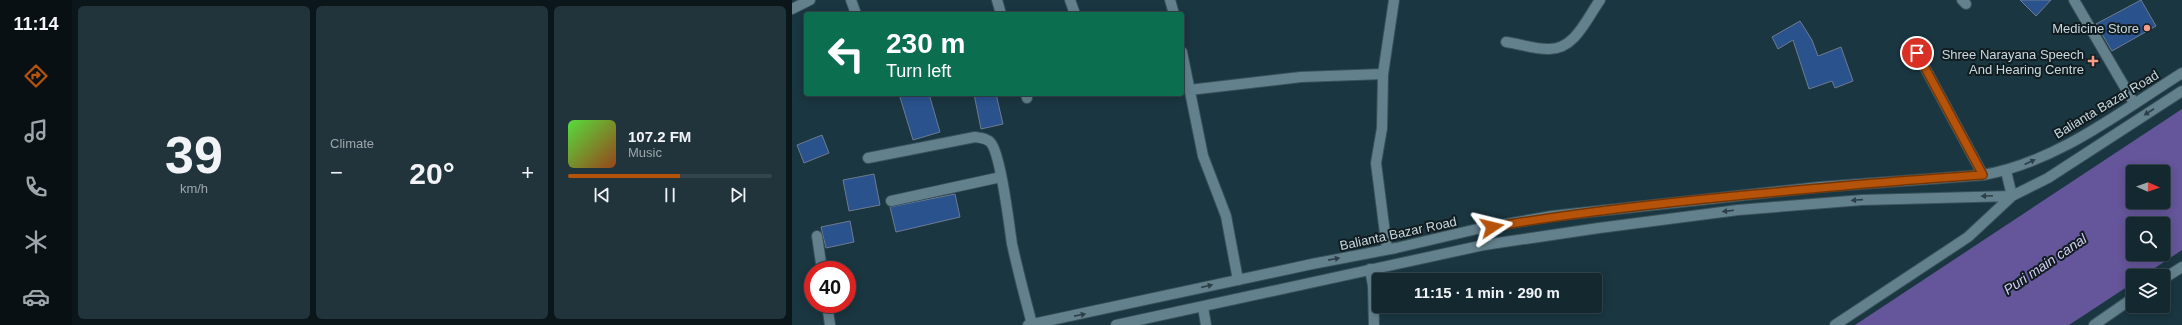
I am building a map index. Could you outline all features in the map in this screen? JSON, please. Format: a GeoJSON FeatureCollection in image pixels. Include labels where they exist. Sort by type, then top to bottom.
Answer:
{"type":"FeatureCollection","features":[{"type":"Feature","properties":{"kind":"street"},"geometry":{"type":"LineString","coordinates":[[792,9],[810,0]]}},
{"type":"Feature","properties":{"kind":"street"},"geometry":{"type":"LineString","coordinates":[[852,0],[855,12]]}},
{"type":"Feature","properties":{"kind":"street"},"geometry":{"type":"LineString","coordinates":[[997,0],[1001,12]]}},
{"type":"Feature","properties":{"kind":"street"},"geometry":{"type":"LineString","coordinates":[[1070,0],[1074,12]]}},
{"type":"Feature","properties":{"kind":"street"},"geometry":{"type":"LineString","coordinates":[[1170,0],[1173,12]]}},
{"type":"Feature","properties":{"kind":"street"},"geometry":{"type":"LineString","coordinates":[[1387,249],[1376,163],[1382,128],[1382,74],[1394,0]]}},
{"type":"Feature","properties":{"kind":"street"},"geometry":{"type":"LineString","coordinates":[[1506,42],[1551,49],[1562,46],[1575,38],[1600,0]]}},
{"type":"Feature","properties":{"kind":"street"},"geometry":{"type":"LineString","coordinates":[[2074,0],[2134,103]]}},
{"type":"Feature","properties":{"kind":"street"},"geometry":{"type":"LineString","coordinates":[[1917,53],[1983,175]]}},
{"type":"Feature","properties":{"kind":"street"},"geometry":{"type":"LineString","coordinates":[[1184,63],[1203,156],[1226,216],[1238,280]]}},
{"type":"Feature","properties":{"kind":"street","name":"Balianta Bazar Road"},"geometry":{"type":"LineString","coordinates":[[1030,325],[1476,229],[1552,216],[1852,184],[1983,175],[2006,171],[2026,165],[2081,138],[2182,73]]}},
{"type":"Feature","properties":{"kind":"street"},"geometry":{"type":"LineString","coordinates":[[1189,90],[1301,77],[1382,74]]}},
{"type":"Feature","properties":{"kind":"street"},"geometry":{"type":"LineString","coordinates":[[1835,325],[1968,237],[2012,196],[2048,178],[2182,91]]}},
{"type":"Feature","properties":{"kind":"street"},"geometry":{"type":"LineString","coordinates":[[868,158],[975,137],[984,138],[990,142],[994,149],[1001,177],[1017,267],[1030,325]]}},
{"type":"Feature","properties":{"kind":"street"},"geometry":{"type":"LineString","coordinates":[[2006,171],[2012,196]]}},
{"type":"Feature","properties":{"kind":"street"},"geometry":{"type":"LineString","coordinates":[[891,201],[1001,177]]}},
{"type":"Feature","properties":{"kind":"street"},"geometry":{"type":"LineString","coordinates":[[1116,325],[1484,245],[1738,210],[1862,200],[2012,196]]}},
{"type":"Feature","properties":{"kind":"street"},"geometry":{"type":"LineString","coordinates":[[816,236],[820,261]]}},
{"type":"Feature","properties":{"kind":"street"},"geometry":{"type":"LineString","coordinates":[[2170,275],[2182,267]]}},
{"type":"Feature","properties":{"kind":"street"},"geometry":{"type":"LineString","coordinates":[[1370,269],[1373,286],[1374,325]]}},
{"type":"Feature","properties":{"kind":"street"},"geometry":{"type":"LineString","coordinates":[[2094,325],[2126,303]]}},
{"type":"Feature","properties":{"kind":"street"},"geometry":{"type":"LineString","coordinates":[[1203,307],[1206,325]]}},
{"type":"Feature","properties":{"kind":"street"},"geometry":{"type":"LineString","coordinates":[[828,313],[830,325]]}},
{"type":"Feature","properties":{"kind":"water","name":"Puri main canal"},"geometry":{"type":"Polygon","coordinates":[[[2182,109],[2182,250],[2170,258],[2170,217],[2126,217],[2126,261],[2166,261],[2154,269],[2126,269],[2126,288],[2069,325],[1855,325],[2182,109]]]}},
{"type":"Feature","properties":{"kind":"building"},"geometry":{"type":"Polygon","coordinates":[[[2020,0],[2051,0],[2036,16],[2020,0]]]}},
{"type":"Feature","properties":{"kind":"building"},"geometry":{"type":"Polygon","coordinates":[[[2141,0],[2156,26],[2112,51],[2096,24],[2141,0]]]}},
{"type":"Feature","properties":{"kind":"building"},"geometry":{"type":"Polygon","coordinates":[[[1800,21],[1812,40],[1818,56],[1841,47],[1853,81],[1835,88],[1832,81],[1809,89],[1793,40],[1778,49],[1772,37],[1800,21]]]}},
{"type":"Feature","properties":{"kind":"building"},"geometry":{"type":"Polygon","coordinates":[[[900,96],[930,96],[940,132],[913,140],[900,96]]]}},
{"type":"Feature","properties":{"kind":"building"},"geometry":{"type":"Polygon","coordinates":[[[974,96],[996,96],[1003,124],[981,129],[974,96]]]}},
{"type":"Feature","properties":{"kind":"building"},"geometry":{"type":"Polygon","coordinates":[[[822,135],[829,153],[804,163],[797,145],[822,135]]]}},
{"type":"Feature","properties":{"kind":"building"},"geometry":{"type":"Polygon","coordinates":[[[874,174],[880,205],[849,211],[843,180],[874,174]]]}},
{"type":"Feature","properties":{"kind":"building"},"geometry":{"type":"Polygon","coordinates":[[[955,194],[960,217],[896,232],[890,207],[955,194]]]}},
{"type":"Feature","properties":{"kind":"building"},"geometry":{"type":"Polygon","coordinates":[[[850,221],[854,242],[826,248],[821,227],[850,221]]]}},
{"type":"Feature","properties":{"kind":"place","name":"Medicine Store"},"geometry":{"type":"Point","coordinates":[2147,28]}},
{"type":"Feature","properties":{"kind":"place","name":"Shree Narayana Speech And Hearing Centre"},"geometry":{"type":"Point","coordinates":[2093,61]}},
{"type":"Feature","properties":{"kind":"route"},"geometry":{"type":"LineString","coordinates":[[1492,227],[1552,216],[1699,200],[1891,181],[1983,175],[1917,53]]}}]}
